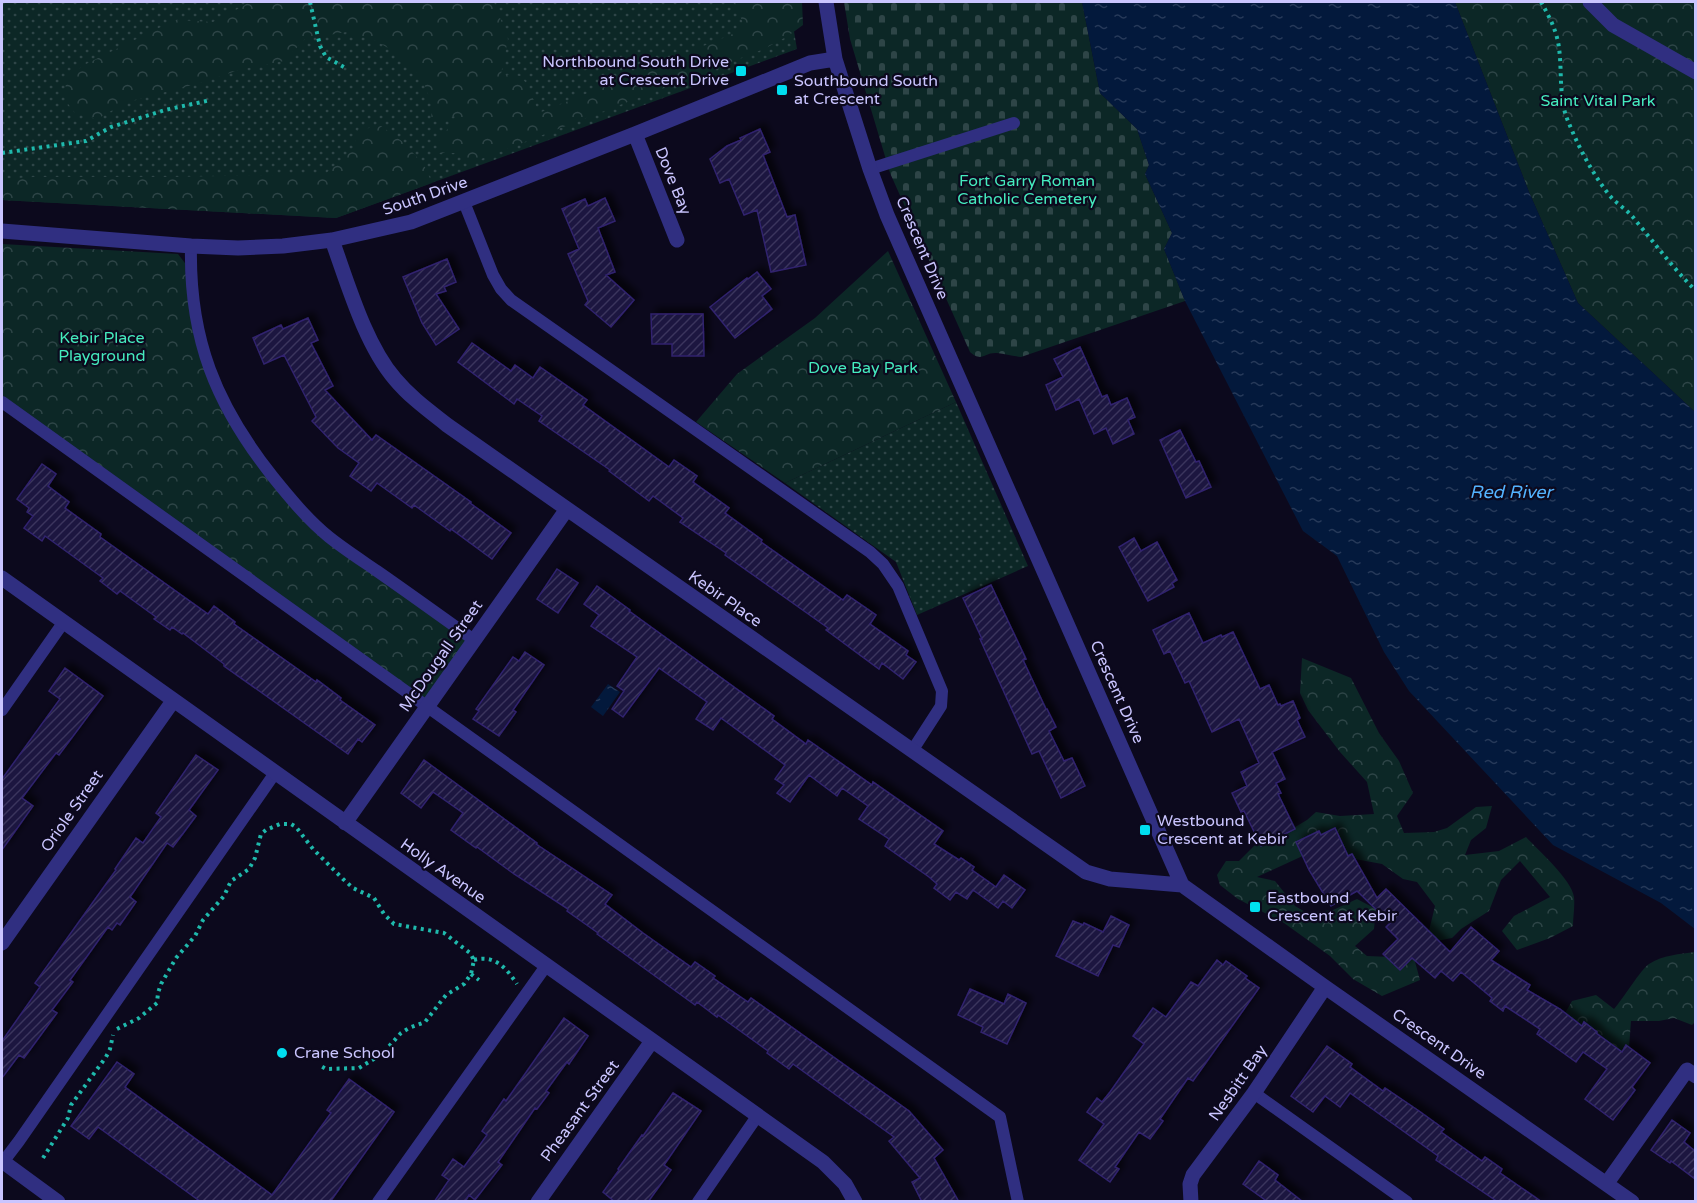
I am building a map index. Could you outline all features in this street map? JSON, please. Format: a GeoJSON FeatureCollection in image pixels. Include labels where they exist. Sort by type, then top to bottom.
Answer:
{"type":"FeatureCollection","features":[{"type":"Feature","properties":{"kind":"street","name":"Crescent Drive"},"geometry":{"type":"LineString","coordinates":[[826,2],[835,59],[887,215],[1182,885],[1632,1202]]}},
{"type":"Feature","properties":{"kind":"street"},"geometry":{"type":"LineString","coordinates":[[1590,2],[1613,25],[1695,72]]}},
{"type":"Feature","properties":{"kind":"street","name":"South Drive"},"geometry":{"type":"LineString","coordinates":[[2,231],[238,248],[283,246],[332,240],[411,222],[810,63],[835,59]]}},
{"type":"Feature","properties":{"kind":"street","name":"Dove Bay"},"geometry":{"type":"LineString","coordinates":[[635,134],[677,240]]}},
{"type":"Feature","properties":{"kind":"street","name":"Kebir Place"},"geometry":{"type":"LineString","coordinates":[[332,240],[369,337],[393,377],[413,398],[439,418],[1086,872],[1110,879],[1182,885]]}},
{"type":"Feature","properties":{"kind":"street","name":"McDougall Street"},"geometry":{"type":"LineString","coordinates":[[345,823],[567,509]]}},
{"type":"Feature","properties":{"kind":"street","name":"Holly Avenue"},"geometry":{"type":"LineString","coordinates":[[2,578],[823,1162],[845,1184],[855,1202]]}},
{"type":"Feature","properties":{"kind":"street","name":"Oriole Street"},"geometry":{"type":"LineString","coordinates":[[2,943],[173,701]]}},
{"type":"Feature","properties":{"kind":"street","name":"Nesbitt Bay"},"geometry":{"type":"LineString","coordinates":[[1191,1202],[1192,1175],[1254,1093],[1325,987]]}},
{"type":"Feature","properties":{"kind":"street","name":"Pheasant Street"},"geometry":{"type":"LineString","coordinates":[[538,1202],[652,1041]]}},
{"type":"Feature","properties":{"kind":"street"},"geometry":{"type":"LineString","coordinates":[[1606,1183],[1687,1070],[1695,1076]]}},
{"type":"Feature","properties":{"kind":"street"},"geometry":{"type":"LineString","coordinates":[[2,1162],[58,1202]]}},
{"type":"Feature","properties":{"kind":"lane"},"geometry":{"type":"LineString","coordinates":[[870,169],[1014,123]]}},
{"type":"Feature","properties":{"kind":"lane"},"geometry":{"type":"LineString","coordinates":[[464,202],[492,274],[501,289],[512,300],[870,552],[883,564],[898,586],[942,691],[941,706],[912,751]]}},
{"type":"Feature","properties":{"kind":"lane"},"geometry":{"type":"LineString","coordinates":[[191,246],[192,293],[206,360],[214,382],[231,415],[257,457],[287,495],[328,537],[474,640]]}},
{"type":"Feature","properties":{"kind":"lane"},"geometry":{"type":"LineString","coordinates":[[2,402],[426,708],[1000,1117],[1018,1202]]}},
{"type":"Feature","properties":{"kind":"lane"},"geometry":{"type":"LineString","coordinates":[[2,710],[63,623]]}},
{"type":"Feature","properties":{"kind":"lane"},"geometry":{"type":"LineString","coordinates":[[2,1162],[26,1132],[275,773]]}},
{"type":"Feature","properties":{"kind":"lane"},"geometry":{"type":"LineString","coordinates":[[378,1202],[546,966]]}},
{"type":"Feature","properties":{"kind":"lane"},"geometry":{"type":"LineString","coordinates":[[1254,1093],[1407,1202]]}},
{"type":"Feature","properties":{"kind":"lane"},"geometry":{"type":"LineString","coordinates":[[698,1202],[758,1115]]}},
{"type":"Feature","properties":{"kind":"path"},"geometry":{"type":"LineString","coordinates":[[310,2],[320,46],[326,57],[344,67]]}},
{"type":"Feature","properties":{"kind":"path"},"geometry":{"type":"LineString","coordinates":[[1541,2],[1554,26],[1559,47],[1560,79],[1565,113],[1581,152],[1611,198],[1634,218],[1673,268],[1695,291]]}},
{"type":"Feature","properties":{"kind":"path"},"geometry":{"type":"LineString","coordinates":[[2,153],[86,141],[111,127],[165,110],[211,100]]}},
{"type":"Feature","properties":{"kind":"path"},"geometry":{"type":"LineString","coordinates":[[43,1158],[68,1118],[71,1105],[106,1057],[114,1030],[139,1018],[157,1003],[161,984],[176,958],[195,936],[203,920],[224,896],[231,881],[249,868],[255,858],[261,834],[272,827],[286,823],[296,827],[313,849],[348,884],[374,898],[384,914],[394,924],[444,933],[470,953],[474,960],[471,974],[464,984],[446,995],[425,1022],[409,1028],[372,1061],[358,1068],[327,1069],[320,1065]]}},
{"type":"Feature","properties":{"kind":"path"},"geometry":{"type":"LineString","coordinates":[[474,960],[490,959],[500,964],[516,984],[527,992]]}},
{"type":"Feature","properties":{"kind":"path"},"geometry":{"type":"LineString","coordinates":[[471,974],[478,980]]}},
{"type":"Feature","properties":{"kind":"green space"},"geometry":{"type":"Polygon","coordinates":[[[2,2],[789,2],[797,49],[336,218],[2,200],[2,2]]]}},
{"type":"Feature","properties":{"kind":"green space"},"geometry":{"type":"Polygon","coordinates":[[[247,2],[494,2],[508,39],[501,74],[520,76],[527,84],[539,113],[745,29],[735,2],[802,2],[803,25],[764,49],[481,159],[468,162],[460,153],[436,153],[438,142],[457,116],[431,122],[432,105],[422,78],[400,55],[376,41],[347,32],[306,38],[284,61],[242,69],[200,83],[127,102],[97,119],[75,113],[65,100],[66,78],[84,65],[175,20],[213,22],[247,2]]]}},
{"type":"Feature","properties":{"kind":"green space","name":"Fort Garry Roman Catholic Cemetery"},"geometry":{"type":"Polygon","coordinates":[[[844,2],[1082,2],[1100,93],[1137,129],[1149,165],[1145,174],[1172,233],[1164,249],[1185,301],[1021,357],[993,353],[977,357],[970,352],[890,173],[850,39],[844,2]]]}},
{"type":"Feature","properties":{"kind":"green space","name":"Saint Vital Park"},"geometry":{"type":"Polygon","coordinates":[[[1455,2],[1695,2],[1695,412],[1578,303],[1529,192],[1455,2]]]}},
{"type":"Feature","properties":{"kind":"green space"},"geometry":{"type":"Polygon","coordinates":[[[381,126],[403,142],[424,165],[432,183],[336,218],[2,200],[2,179],[325,174],[354,149],[357,130],[381,126]]]}},
{"type":"Feature","properties":{"kind":"green space","name":"Kebir Place Playground"},"geometry":{"type":"Polygon","coordinates":[[[2,244],[178,254],[191,271],[195,314],[231,415],[306,515],[474,640],[426,708],[2,395],[2,244]]]}},
{"type":"Feature","properties":{"kind":"green space","name":"Dove Bay Park"},"geometry":{"type":"Polygon","coordinates":[[[888,251],[956,402],[785,483],[696,422],[737,374],[815,318],[888,251]]]}},
{"type":"Feature","properties":{"kind":"green space"},"geometry":{"type":"Polygon","coordinates":[[[956,402],[1028,566],[917,615],[896,562],[785,483],[956,402]]]}},
{"type":"Feature","properties":{"kind":"green space"},"geometry":{"type":"Polygon","coordinates":[[[1302,658],[1351,678],[1379,733],[1399,761],[1413,793],[1397,816],[1404,833],[1434,832],[1447,828],[1476,807],[1492,806],[1486,828],[1471,840],[1465,855],[1499,851],[1526,837],[1561,874],[1572,890],[1574,897],[1573,926],[1550,938],[1517,950],[1502,931],[1514,916],[1550,897],[1520,861],[1501,880],[1489,911],[1461,929],[1452,938],[1426,943],[1435,906],[1417,882],[1403,879],[1382,864],[1328,854],[1307,854],[1257,877],[1275,881],[1295,906],[1307,913],[1333,910],[1357,899],[1376,909],[1374,929],[1355,946],[1367,956],[1414,958],[1420,980],[1382,996],[1353,979],[1330,956],[1284,923],[1238,899],[1220,885],[1217,875],[1226,861],[1239,861],[1257,843],[1280,836],[1316,812],[1340,816],[1374,814],[1367,782],[1340,752],[1308,710],[1300,693],[1302,658]]]}},
{"type":"Feature","properties":{"kind":"green space"},"geometry":{"type":"Polygon","coordinates":[[[1695,952],[1696,1021],[1692,1025],[1674,1018],[1659,1021],[1631,1021],[1629,1048],[1606,1062],[1564,1015],[1572,1001],[1596,995],[1614,1009],[1649,964],[1666,957],[1695,952]]]}},
{"type":"Feature","properties":{"kind":"water","name":"Red River"},"geometry":{"type":"Polygon","coordinates":[[[1082,2],[1455,2],[1529,192],[1578,303],[1695,412],[1695,929],[1661,903],[1553,845],[1409,691],[1384,652],[1337,556],[1303,531],[1185,301],[1164,249],[1172,233],[1145,174],[1149,165],[1137,129],[1100,93],[1082,2]]]}},
{"type":"Feature","properties":{"kind":"water"},"geometry":{"type":"Polygon","coordinates":[[[608,684],[620,692],[603,716],[591,707],[608,684]]]}},
{"type":"Feature","properties":{"kind":"building"},"geometry":{"type":"Polygon","coordinates":[[[760,129],[770,152],[763,155],[787,217],[795,215],[806,265],[771,272],[757,210],[744,215],[729,179],[720,183],[710,159],[727,146],[741,140],[740,138],[760,129]]]}},
{"type":"Feature","properties":{"kind":"building"},"geometry":{"type":"Polygon","coordinates":[[[605,198],[615,221],[598,228],[615,272],[606,275],[634,300],[611,327],[585,305],[588,301],[568,254],[579,249],[562,209],[585,199],[588,206],[605,198]]]}},
{"type":"Feature","properties":{"kind":"building"},"geometry":{"type":"Polygon","coordinates":[[[447,259],[456,282],[444,287],[446,291],[436,294],[459,329],[436,345],[422,323],[403,277],[447,259]]]}},
{"type":"Feature","properties":{"kind":"building"},"geometry":{"type":"Polygon","coordinates":[[[757,272],[771,289],[762,296],[772,309],[735,338],[710,307],[757,272]]]}},
{"type":"Feature","properties":{"kind":"building"},"geometry":{"type":"Polygon","coordinates":[[[651,314],[703,314],[704,356],[672,356],[672,344],[652,344],[651,314]]]}},
{"type":"Feature","properties":{"kind":"building"},"geometry":{"type":"Polygon","coordinates":[[[308,318],[318,340],[311,343],[333,386],[325,390],[372,440],[376,435],[511,533],[492,559],[451,529],[450,531],[414,505],[412,508],[377,483],[371,491],[350,476],[359,463],[338,448],[312,421],[316,417],[284,355],[264,364],[253,338],[281,325],[283,329],[308,318]]]}},
{"type":"Feature","properties":{"kind":"building"},"geometry":{"type":"Polygon","coordinates":[[[472,343],[511,371],[515,365],[533,378],[540,367],[587,400],[583,405],[669,467],[674,460],[697,476],[693,482],[729,508],[725,513],[762,540],[761,542],[843,600],[847,595],[876,615],[870,624],[908,651],[906,655],[916,662],[903,679],[882,663],[879,669],[826,630],[828,628],[680,522],[683,518],[653,496],[649,501],[610,470],[539,421],[542,416],[517,399],[514,404],[458,362],[472,343]]]}},
{"type":"Feature","properties":{"kind":"building"},"geometry":{"type":"Polygon","coordinates":[[[1080,347],[1102,397],[1107,395],[1111,405],[1127,398],[1135,417],[1128,420],[1134,434],[1113,444],[1106,428],[1094,434],[1079,399],[1056,410],[1046,385],[1063,377],[1054,359],[1080,347]]]}},
{"type":"Feature","properties":{"kind":"building"},"geometry":{"type":"Polygon","coordinates":[[[1180,430],[1196,462],[1199,461],[1211,487],[1186,498],[1160,440],[1180,430]]]}},
{"type":"Feature","properties":{"kind":"building"},"geometry":{"type":"Polygon","coordinates":[[[42,464],[56,474],[48,486],[69,502],[65,508],[101,534],[100,537],[208,614],[214,606],[235,622],[234,624],[316,682],[317,680],[375,725],[362,742],[358,739],[348,754],[224,666],[183,633],[172,627],[170,630],[120,591],[117,594],[100,581],[103,578],[45,536],[42,541],[24,528],[33,516],[27,512],[29,508],[17,499],[42,464]]]}},
{"type":"Feature","properties":{"kind":"building"},"geometry":{"type":"Polygon","coordinates":[[[1134,538],[1141,551],[1157,542],[1177,580],[1172,583],[1174,587],[1148,601],[1119,547],[1134,538]]]}},
{"type":"Feature","properties":{"kind":"building"},"geometry":{"type":"Polygon","coordinates":[[[557,569],[578,583],[558,613],[537,599],[557,569]]]}},
{"type":"Feature","properties":{"kind":"building"},"geometry":{"type":"Polygon","coordinates":[[[991,585],[1026,659],[1023,660],[1056,727],[1049,731],[1064,761],[1072,758],[1085,786],[1061,798],[1039,751],[1032,754],[963,598],[991,585]]]}},
{"type":"Feature","properties":{"kind":"building"},"geometry":{"type":"Polygon","coordinates":[[[597,586],[774,716],[772,719],[806,744],[808,740],[943,831],[934,844],[974,867],[972,870],[996,887],[1004,875],[1025,890],[1012,908],[1003,901],[998,908],[973,890],[967,899],[956,892],[950,900],[934,888],[937,884],[929,877],[885,846],[889,839],[859,819],[868,806],[842,788],[837,796],[809,775],[790,802],[777,793],[784,785],[775,779],[785,765],[721,718],[713,730],[696,719],[707,702],[659,668],[623,717],[612,709],[624,691],[617,686],[637,657],[591,626],[599,615],[584,604],[597,586]]]}},
{"type":"Feature","properties":{"kind":"building"},"geometry":{"type":"Polygon","coordinates":[[[1189,613],[1203,643],[1233,632],[1260,689],[1269,685],[1278,705],[1293,701],[1300,718],[1297,720],[1305,737],[1272,752],[1285,779],[1276,783],[1281,793],[1278,794],[1295,829],[1261,846],[1244,811],[1241,812],[1232,793],[1247,786],[1241,772],[1259,763],[1239,719],[1212,732],[1189,681],[1185,683],[1170,651],[1164,654],[1153,630],[1189,613]]]}},
{"type":"Feature","properties":{"kind":"building"},"geometry":{"type":"Polygon","coordinates":[[[525,652],[544,665],[513,710],[516,712],[499,736],[473,719],[479,711],[476,709],[513,657],[519,661],[525,652]]]}},
{"type":"Feature","properties":{"kind":"building"},"geometry":{"type":"Polygon","coordinates":[[[65,668],[103,696],[59,755],[56,753],[22,798],[33,806],[2,850],[2,779],[60,699],[49,691],[65,668]]]}},
{"type":"Feature","properties":{"kind":"building"},"geometry":{"type":"Polygon","coordinates":[[[196,755],[218,770],[189,810],[196,816],[173,847],[167,843],[130,897],[136,902],[120,925],[117,923],[112,930],[108,927],[70,980],[73,982],[52,1010],[57,1013],[24,1058],[19,1055],[2,1078],[2,1041],[40,987],[35,983],[116,870],[136,838],[143,843],[161,817],[156,813],[196,755]]]}},
{"type":"Feature","properties":{"kind":"building"},"geometry":{"type":"Polygon","coordinates":[[[424,760],[536,844],[612,895],[605,904],[643,933],[691,967],[695,962],[715,976],[713,978],[748,1002],[751,998],[909,1111],[943,1150],[934,1158],[959,1202],[922,1202],[912,1182],[920,1178],[889,1141],[894,1137],[793,1064],[789,1069],[718,1015],[717,1017],[697,1002],[695,1005],[597,934],[567,911],[568,909],[451,830],[463,813],[433,792],[421,808],[401,793],[424,760]]]}},
{"type":"Feature","properties":{"kind":"building"},"geometry":{"type":"Polygon","coordinates":[[[1335,828],[1348,856],[1352,854],[1377,898],[1386,889],[1450,952],[1471,927],[1499,951],[1491,960],[1530,985],[1527,990],[1560,1009],[1582,1026],[1584,1022],[1622,1052],[1626,1045],[1650,1063],[1632,1087],[1635,1090],[1613,1120],[1585,1099],[1607,1069],[1583,1052],[1576,1062],[1537,1034],[1540,1029],[1505,1006],[1503,1011],[1490,1001],[1492,998],[1461,972],[1453,981],[1441,971],[1435,978],[1412,958],[1400,970],[1383,954],[1398,939],[1386,927],[1390,923],[1357,891],[1331,906],[1309,870],[1296,842],[1319,831],[1321,835],[1335,828]]]}},
{"type":"Feature","properties":{"kind":"building"},"geometry":{"type":"Polygon","coordinates":[[[1111,916],[1129,925],[1119,947],[1113,945],[1098,976],[1056,956],[1073,921],[1083,925],[1084,923],[1103,932],[1111,916]]]}},
{"type":"Feature","properties":{"kind":"building"},"geometry":{"type":"Polygon","coordinates":[[[1217,960],[1223,965],[1226,961],[1259,988],[1193,1081],[1188,1078],[1160,1119],[1163,1121],[1150,1139],[1139,1132],[1115,1167],[1119,1169],[1110,1182],[1079,1160],[1104,1124],[1087,1112],[1097,1098],[1102,1102],[1144,1044],[1133,1036],[1153,1008],[1166,1017],[1191,982],[1198,986],[1217,960]]]}},
{"type":"Feature","properties":{"kind":"building"},"geometry":{"type":"Polygon","coordinates":[[[970,989],[1004,1004],[1008,994],[1026,1003],[1007,1044],[981,1032],[983,1027],[958,1015],[970,989]]]}},
{"type":"Feature","properties":{"kind":"building"},"geometry":{"type":"Polygon","coordinates":[[[564,1018],[588,1036],[569,1064],[567,1062],[546,1091],[549,1093],[537,1109],[535,1108],[498,1162],[502,1165],[475,1200],[469,1195],[465,1202],[434,1202],[449,1180],[442,1175],[453,1159],[464,1167],[487,1135],[482,1131],[504,1099],[506,1101],[564,1018]]]}},
{"type":"Feature","properties":{"kind":"building"},"geometry":{"type":"Polygon","coordinates":[[[1327,1046],[1352,1064],[1350,1067],[1383,1091],[1385,1088],[1419,1111],[1444,1129],[1441,1132],[1482,1161],[1485,1157],[1502,1169],[1500,1173],[1542,1202],[1498,1202],[1436,1160],[1438,1156],[1350,1093],[1340,1107],[1325,1096],[1313,1112],[1291,1096],[1327,1046]]]}},
{"type":"Feature","properties":{"kind":"building"},"geometry":{"type":"Polygon","coordinates":[[[117,1062],[134,1074],[125,1087],[272,1195],[331,1113],[327,1110],[349,1079],[394,1112],[330,1202],[201,1202],[98,1127],[89,1139],[71,1126],[117,1062]]]}},
{"type":"Feature","properties":{"kind":"building"},"geometry":{"type":"Polygon","coordinates":[[[673,1093],[701,1111],[664,1165],[671,1170],[648,1202],[615,1202],[603,1192],[673,1093]]]}},
{"type":"Feature","properties":{"kind":"building"},"geometry":{"type":"Polygon","coordinates":[[[1672,1120],[1690,1133],[1684,1142],[1695,1151],[1695,1179],[1671,1161],[1670,1163],[1651,1150],[1672,1120]]]}},
{"type":"Feature","properties":{"kind":"building"},"geometry":{"type":"Polygon","coordinates":[[[1259,1161],[1278,1175],[1275,1180],[1303,1202],[1268,1202],[1243,1184],[1259,1161]]]}},
{"type":"Feature","properties":{"kind":"place","name":"Northbound South Drive at Crescent Drive"},"geometry":{"type":"Point","coordinates":[741,71]}},
{"type":"Feature","properties":{"kind":"place","name":"Southbound South at Crescent"},"geometry":{"type":"Point","coordinates":[782,90]}},
{"type":"Feature","properties":{"kind":"place","name":"Westbound Crescent at Kebir"},"geometry":{"type":"Point","coordinates":[1145,830]}},
{"type":"Feature","properties":{"kind":"place","name":"Eastbound Crescent at Kebir"},"geometry":{"type":"Point","coordinates":[1255,907]}},
{"type":"Feature","properties":{"kind":"place","name":"Crane School"},"geometry":{"type":"Point","coordinates":[282,1053]}}]}
